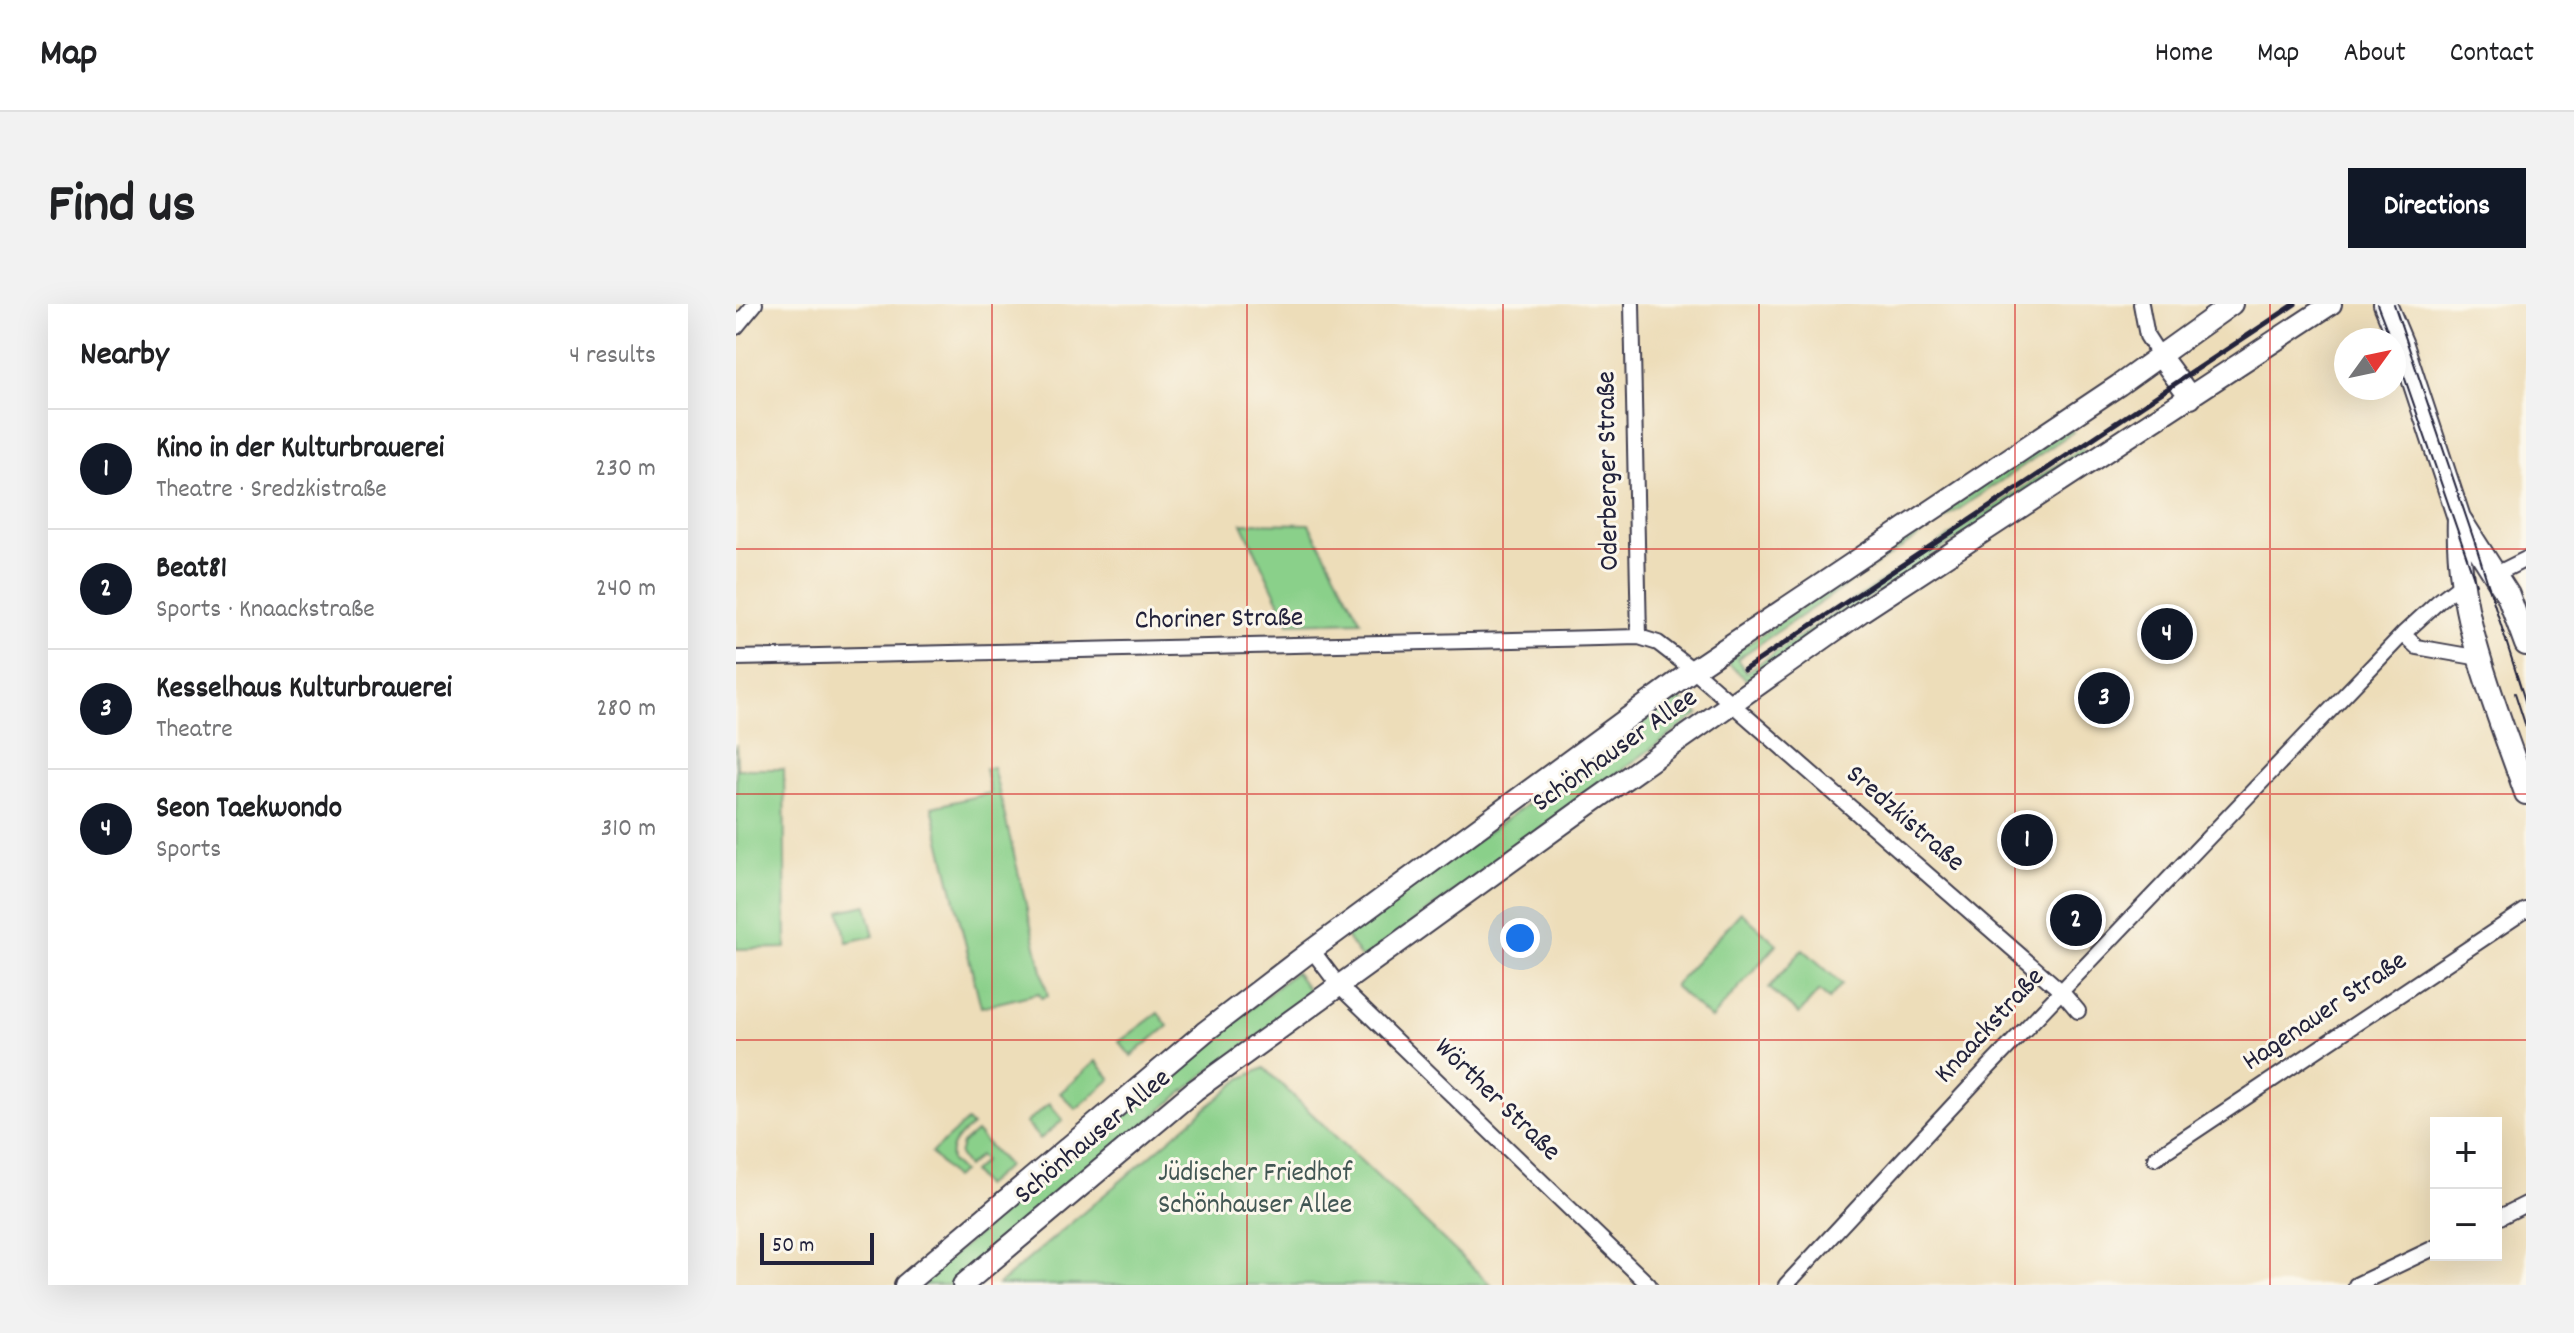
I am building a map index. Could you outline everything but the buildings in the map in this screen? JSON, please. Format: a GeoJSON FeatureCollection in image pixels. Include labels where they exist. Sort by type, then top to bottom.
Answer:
{"type":"FeatureCollection","features":[{"type":"Feature","properties":{"kind":"main road","name":"Schönhauser Allee"},"geometry":{"type":"LineString","coordinates":[[905,1285],[1206,1031],[1312,950],[1693,670],[2160,356],[2232,304]]}},
{"type":"Feature","properties":{"kind":"main road","name":"Schönhauser Allee"},"geometry":{"type":"LineString","coordinates":[[963,1285],[1195,1090],[1339,986],[1861,612],[2331,304]]}},
{"type":"Feature","properties":{"kind":"main road"},"geometry":{"type":"LineString","coordinates":[[2385,304],[2402,345],[2459,518],[2508,595],[2526,644]]}},
{"type":"Feature","properties":{"kind":"main road"},"geometry":{"type":"LineString","coordinates":[[2160,356],[2191,398]]}},
{"type":"Feature","properties":{"kind":"main road"},"geometry":{"type":"LineString","coordinates":[[2459,518],[2461,584],[2480,658],[2526,793]]}},
{"type":"Feature","properties":{"kind":"street"},"geometry":{"type":"LineString","coordinates":[[736,327],[755,304]]}},
{"type":"Feature","properties":{"kind":"street","name":"Oderberger Straße"},"geometry":{"type":"LineString","coordinates":[[1632,304],[1639,637]]}},
{"type":"Feature","properties":{"kind":"street"},"geometry":{"type":"LineString","coordinates":[[2141,304],[2147,336],[2160,356]]}},
{"type":"Feature","properties":{"kind":"street"},"geometry":{"type":"LineString","coordinates":[[2496,574],[2526,559]]}},
{"type":"Feature","properties":{"kind":"street","name":"Knaackstraße"},"geometry":{"type":"LineString","coordinates":[[1786,1285],[2061,991],[2403,634],[2461,584]]}},
{"type":"Feature","properties":{"kind":"street"},"geometry":{"type":"LineString","coordinates":[[2403,634],[2417,647],[2480,658]]}},
{"type":"Feature","properties":{"kind":"street","name":"Choriner Straße"},"geometry":{"type":"LineString","coordinates":[[736,658],[1639,637],[1658,643],[1693,670]]}},
{"type":"Feature","properties":{"kind":"street","name":"Sredzkistraße"},"geometry":{"type":"LineString","coordinates":[[1693,670],[2061,991],[2078,1011]]}},
{"type":"Feature","properties":{"kind":"street","name":"Hagenauer Straße"},"geometry":{"type":"LineString","coordinates":[[2155,1158],[2526,910]]}},
{"type":"Feature","properties":{"kind":"street","name":"Wörther Straße"},"geometry":{"type":"LineString","coordinates":[[1312,950],[1339,986],[1649,1285]]}},
{"type":"Feature","properties":{"kind":"street"},"geometry":{"type":"LineString","coordinates":[[2502,1216],[2526,1204]]}},
{"type":"Feature","properties":{"kind":"street"},"geometry":{"type":"LineString","coordinates":[[2356,1285],[2430,1250]]}},
{"type":"Feature","properties":{"kind":"green space"},"geometry":{"type":"Polygon","coordinates":[[[2070,427],[2073,432],[1737,659],[1746,672],[2082,448],[2085,453],[1747,680],[1724,660],[2070,427]]]}},
{"type":"Feature","properties":{"kind":"green space"},"geometry":{"type":"Polygon","coordinates":[[[1242,523],[1309,524],[1361,621],[1289,623],[1242,523]]]}},
{"type":"Feature","properties":{"kind":"green space"},"geometry":{"type":"Polygon","coordinates":[[[1676,697],[1699,714],[1362,959],[1345,935],[1676,697]]]}},
{"type":"Feature","properties":{"kind":"green space"},"geometry":{"type":"Polygon","coordinates":[[[736,744],[737,769],[784,769],[786,948],[736,949],[736,744]]]}},
{"type":"Feature","properties":{"kind":"green space"},"geometry":{"type":"Polygon","coordinates":[[[993,767],[1048,996],[1041,998],[1039,993],[981,1007],[932,807],[990,793],[985,769],[993,767]]]}},
{"type":"Feature","properties":{"kind":"green space"},"geometry":{"type":"Polygon","coordinates":[[[866,905],[874,936],[847,942],[840,911],[866,905]]]}},
{"type":"Feature","properties":{"kind":"green space"},"geometry":{"type":"Polygon","coordinates":[[[1741,912],[1777,944],[1711,1019],[1674,986],[1741,912]]]}},
{"type":"Feature","properties":{"kind":"green space"},"geometry":{"type":"Polygon","coordinates":[[[1803,949],[1842,984],[1829,999],[1819,991],[1799,1014],[1769,988],[1803,949]]]}},
{"type":"Feature","properties":{"kind":"green space"},"geometry":{"type":"Polygon","coordinates":[[[1295,972],[1313,996],[1205,1074],[950,1285],[917,1285],[1295,972]]]}},
{"type":"Feature","properties":{"kind":"green space"},"geometry":{"type":"Polygon","coordinates":[[[1158,1013],[1168,1026],[1131,1056],[1119,1042],[1158,1013]]]}},
{"type":"Feature","properties":{"kind":"green space"},"geometry":{"type":"Polygon","coordinates":[[[1096,1061],[1111,1079],[1076,1109],[1060,1093],[1096,1061]]]}},
{"type":"Feature","properties":{"kind":"green space","name":"Jüdischer Friedhof Schönhauser Allee"},"geometry":{"type":"Polygon","coordinates":[[[1264,1068],[1491,1285],[998,1285],[1242,1078],[1264,1068]]]}},
{"type":"Feature","properties":{"kind":"green space"},"geometry":{"type":"Polygon","coordinates":[[[1049,1103],[1063,1120],[1040,1139],[1026,1123],[1049,1103]]]}},
{"type":"Feature","properties":{"kind":"green space"},"geometry":{"type":"Polygon","coordinates":[[[967,1121],[972,1126],[951,1149],[951,1161],[962,1172],[954,1178],[931,1153],[967,1121]]]}},
{"type":"Feature","properties":{"kind":"green space"},"geometry":{"type":"Polygon","coordinates":[[[976,1132],[1008,1166],[984,1186],[972,1172],[984,1161],[979,1156],[967,1167],[959,1155],[962,1144],[976,1132]]]}},
{"type":"Feature","properties":{"kind":"tram line"},"geometry":{"type":"LineString","coordinates":[[2377,304],[2386,328]]}},
{"type":"Feature","properties":{"kind":"tram line"},"geometry":{"type":"LineString","coordinates":[[2394,304],[2526,704]]}},
{"type":"Feature","properties":{"kind":"tram line"},"geometry":{"type":"LineString","coordinates":[[2406,382],[2476,584]]}},
{"type":"Feature","properties":{"kind":"tram line"},"geometry":{"type":"LineString","coordinates":[[2515,693],[2526,727]]}},
{"type":"Feature","properties":{"kind":"railway"},"geometry":{"type":"LineString","coordinates":[[1744,670],[2295,304]]}},
{"type":"Feature","properties":{"kind":"place","name":"Seon Taekwondo"},"geometry":{"type":"Point","coordinates":[2167,634]}},
{"type":"Feature","properties":{"kind":"place","name":"Kesselhaus Kulturbrauerei"},"geometry":{"type":"Point","coordinates":[2104,698]}},
{"type":"Feature","properties":{"kind":"place","name":"Kino in der Kulturbrauerei"},"geometry":{"type":"Point","coordinates":[2027,840]}},
{"type":"Feature","properties":{"kind":"place","name":"Beat81"},"geometry":{"type":"Point","coordinates":[2076,920]}}]}
